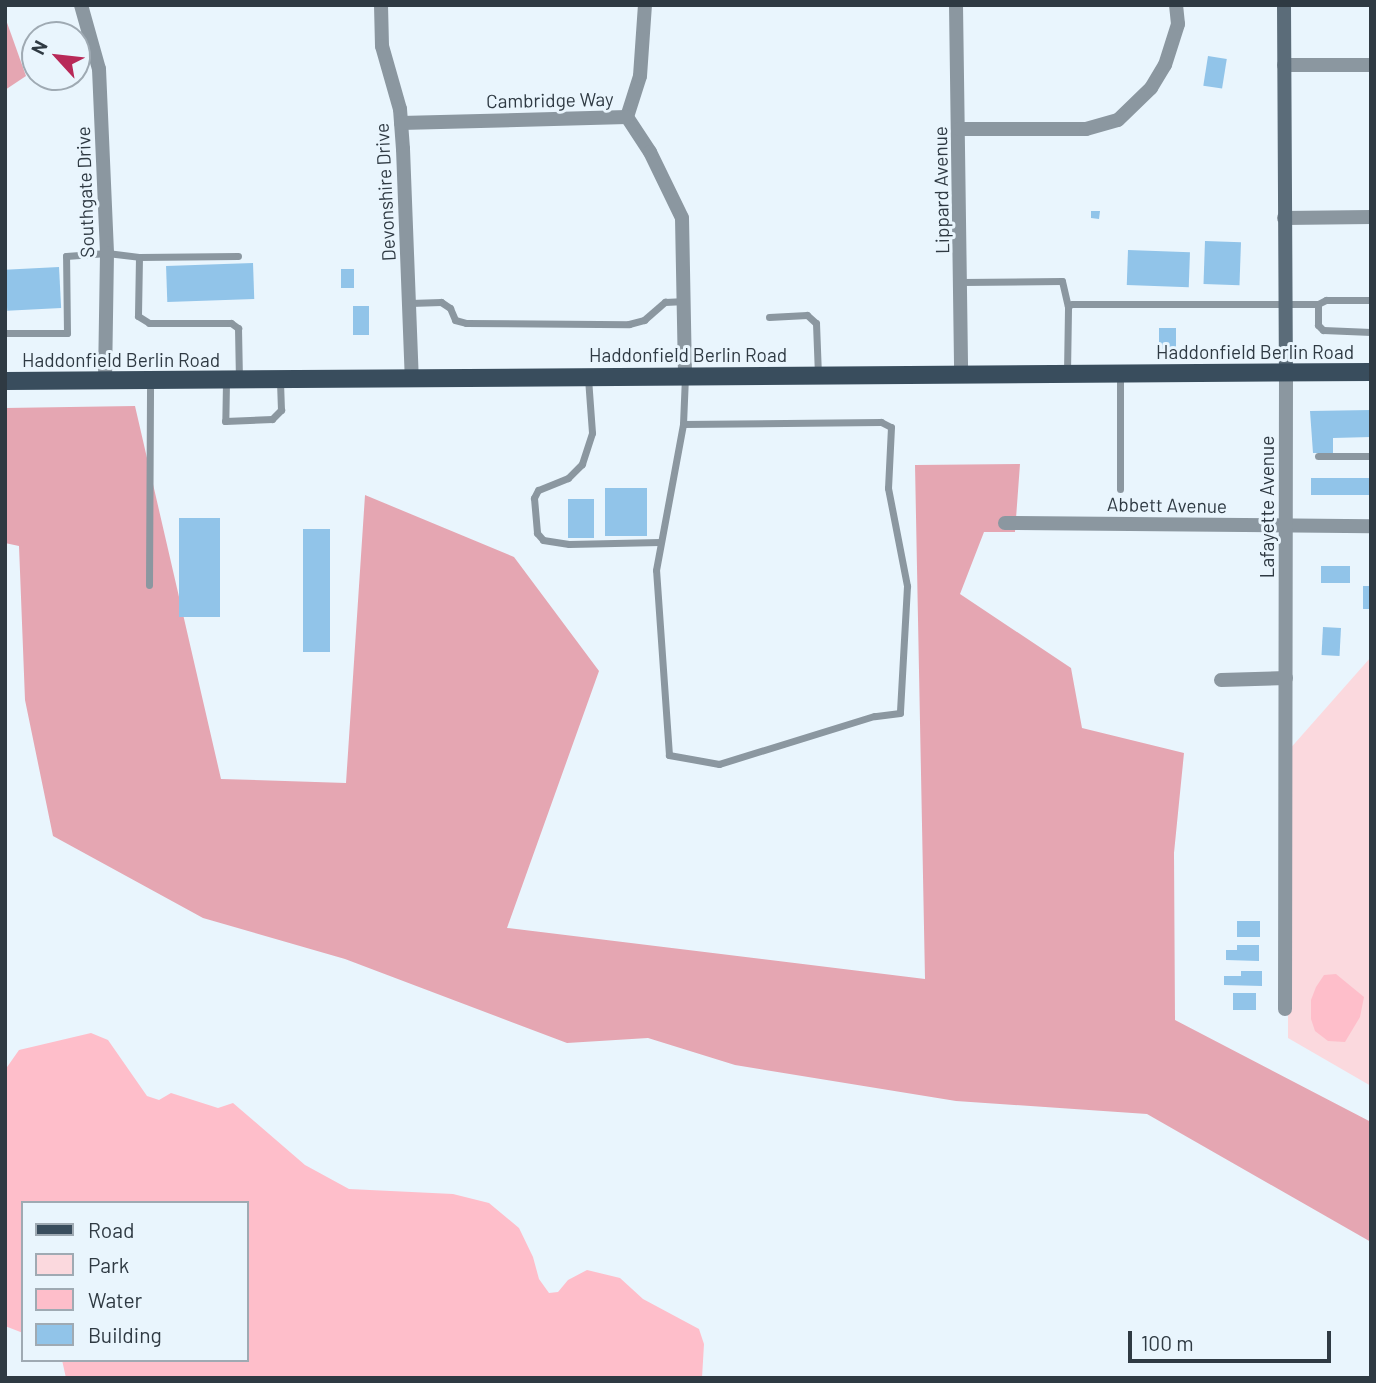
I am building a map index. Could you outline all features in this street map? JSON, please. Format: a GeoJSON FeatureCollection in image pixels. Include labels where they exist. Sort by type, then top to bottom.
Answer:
{"type":"FeatureCollection","features":[{"type":"Feature","properties":{"kind":"main road","name":"Haddonfield Berlin Road"},"geometry":{"type":"LineString","coordinates":[[5,381],[1371,372]]}},
{"type":"Feature","properties":{"kind":"street","name":"Southgate Drive"},"geometry":{"type":"LineString","coordinates":[[81,5],[99,69],[107,253],[105,380]]}},
{"type":"Feature","properties":{"kind":"street","name":"Devonshire Drive"},"geometry":{"type":"LineString","coordinates":[[381,5],[383,46],[390,66],[401,123],[412,379]]}},
{"type":"Feature","properties":{"kind":"street","name":"Cambridge Way"},"geometry":{"type":"LineString","coordinates":[[401,123],[627,117],[640,76],[645,5]]}},
{"type":"Feature","properties":{"kind":"street","name":"Lippard Avenue"},"geometry":{"type":"LineString","coordinates":[[956,5],[962,282],[961,374]]}},
{"type":"Feature","properties":{"kind":"street"},"geometry":{"type":"LineString","coordinates":[[959,128],[1086,129],[1118,120],[1151,88],[1165,65],[1178,24],[1176,5]]}},
{"type":"Feature","properties":{"kind":"street","name":"Lafayette Avenue"},"geometry":{"type":"LineString","coordinates":[[1284,5],[1285,1009]]}},
{"type":"Feature","properties":{"kind":"street"},"geometry":{"type":"LineString","coordinates":[[1284,65],[1371,65]]}},
{"type":"Feature","properties":{"kind":"street"},"geometry":{"type":"LineString","coordinates":[[627,117],[650,152],[682,218],[685,376]]}},
{"type":"Feature","properties":{"kind":"street"},"geometry":{"type":"LineString","coordinates":[[1284,218],[1371,217]]}},
{"type":"Feature","properties":{"kind":"street","name":"Abbett Avenue"},"geometry":{"type":"LineString","coordinates":[[1005,523],[1371,526]]}},
{"type":"Feature","properties":{"kind":"street"},"geometry":{"type":"LineString","coordinates":[[1221,680],[1286,678]]}},
{"type":"Feature","properties":{"kind":"lane"},"geometry":{"type":"LineString","coordinates":[[5,333],[67,333],[66,256],[107,253],[139,257],[238,256]]}},
{"type":"Feature","properties":{"kind":"lane"},"geometry":{"type":"LineString","coordinates":[[139,257],[138,316],[149,323],[231,323],[237,328],[233,381],[225,421],[272,419],[281,410],[280,380]]}},
{"type":"Feature","properties":{"kind":"lane"},"geometry":{"type":"LineString","coordinates":[[962,282],[1062,281],[1068,306],[1067,374]]}},
{"type":"Feature","properties":{"kind":"lane"},"geometry":{"type":"LineString","coordinates":[[1068,306],[1318,304],[1326,300],[1371,300]]}},
{"type":"Feature","properties":{"kind":"lane"},"geometry":{"type":"LineString","coordinates":[[409,303],[441,302],[450,308],[455,320],[466,323],[629,324],[644,320],[665,302],[685,301]]}},
{"type":"Feature","properties":{"kind":"lane"},"geometry":{"type":"LineString","coordinates":[[1318,304],[1318,325],[1323,330],[1371,332]]}},
{"type":"Feature","properties":{"kind":"lane"},"geometry":{"type":"LineString","coordinates":[[769,317],[811,318],[816,323],[818,375]]}},
{"type":"Feature","properties":{"kind":"lane"},"geometry":{"type":"LineString","coordinates":[[1120,374],[1120,489]]}},
{"type":"Feature","properties":{"kind":"lane"},"geometry":{"type":"LineString","coordinates":[[683,424],[881,422],[891,427],[888,488],[907,586],[900,713],[861,719],[719,764],[668,755],[656,570],[683,424],[685,376]]}},
{"type":"Feature","properties":{"kind":"lane"},"geometry":{"type":"LineString","coordinates":[[588,377],[592,433],[582,464],[568,478],[538,490],[534,498],[537,533],[543,540],[569,544],[660,542]]}},
{"type":"Feature","properties":{"kind":"lane"},"geometry":{"type":"LineString","coordinates":[[149,584],[150,381]]}},
{"type":"Feature","properties":{"kind":"lane"},"geometry":{"type":"LineString","coordinates":[[1318,456],[1371,456]]}},
{"type":"Feature","properties":{"kind":"green space"},"geometry":{"type":"Polygon","coordinates":[[[1371,657],[1371,1086],[1288,1038],[1288,751],[1371,657]]]}},
{"type":"Feature","properties":{"kind":"shaded area"},"geometry":{"type":"Polygon","coordinates":[[[5,17],[21,62],[21,79],[5,90],[5,17]]]}},
{"type":"Feature","properties":{"kind":"shaded area"},"geometry":{"type":"Polygon","coordinates":[[[135,406],[221,779],[346,783],[365,495],[514,557],[599,671],[507,928],[925,979],[915,465],[1020,464],[1015,532],[984,532],[960,594],[1071,668],[1082,728],[1184,753],[1174,853],[1175,1020],[1371,1122],[1371,1242],[1147,1114],[956,1101],[735,1065],[648,1038],[567,1043],[345,959],[203,918],[53,836],[25,700],[19,546],[5,543],[5,408],[135,406]]]}},
{"type":"Feature","properties":{"kind":"water"},"geometry":{"type":"Polygon","coordinates":[[[1336,974],[1364,997],[1360,1017],[1345,1042],[1328,1041],[1315,1031],[1311,1019],[1311,1000],[1316,987],[1324,975],[1336,974]]]}},
{"type":"Feature","properties":{"kind":"water"},"geometry":{"type":"Polygon","coordinates":[[[91,1033],[108,1040],[147,1096],[159,1100],[171,1093],[218,1108],[233,1103],[305,1165],[349,1189],[453,1194],[489,1203],[519,1228],[533,1257],[539,1279],[549,1293],[558,1292],[568,1280],[587,1270],[620,1278],[643,1299],[699,1329],[704,1344],[702,1378],[66,1378],[62,1362],[248,1362],[248,1201],[21,1201],[21,1332],[5,1326],[5,1070],[19,1050],[91,1033]]]}},
{"type":"Feature","properties":{"kind":"building"},"geometry":{"type":"Polygon","coordinates":[[[1208,56],[1227,59],[1222,89],[1203,86],[1208,56]]]}},
{"type":"Feature","properties":{"kind":"building"},"geometry":{"type":"Polygon","coordinates":[[[1091,211],[1100,211],[1099,219],[1091,218],[1091,211]]]}},
{"type":"Feature","properties":{"kind":"building"},"geometry":{"type":"Polygon","coordinates":[[[1205,241],[1241,242],[1239,285],[1203,284],[1205,241]]]}},
{"type":"Feature","properties":{"kind":"building"},"geometry":{"type":"Polygon","coordinates":[[[1128,250],[1190,252],[1189,287],[1127,285],[1128,250]]]}},
{"type":"Feature","properties":{"kind":"building"},"geometry":{"type":"Polygon","coordinates":[[[253,263],[254,299],[167,302],[166,266],[253,263]]]}},
{"type":"Feature","properties":{"kind":"building"},"geometry":{"type":"Polygon","coordinates":[[[59,267],[61,308],[7,311],[5,270],[59,267]]]}},
{"type":"Feature","properties":{"kind":"building"},"geometry":{"type":"Polygon","coordinates":[[[341,269],[354,269],[354,288],[341,288],[341,269]]]}},
{"type":"Feature","properties":{"kind":"building"},"geometry":{"type":"Polygon","coordinates":[[[353,306],[369,306],[369,335],[353,335],[353,306]]]}},
{"type":"Feature","properties":{"kind":"building"},"geometry":{"type":"Polygon","coordinates":[[[1159,328],[1176,328],[1176,351],[1159,351],[1159,328]]]}},
{"type":"Feature","properties":{"kind":"building"},"geometry":{"type":"Polygon","coordinates":[[[1371,410],[1371,437],[1333,438],[1333,453],[1313,453],[1310,411],[1371,410]]]}},
{"type":"Feature","properties":{"kind":"building"},"geometry":{"type":"Polygon","coordinates":[[[1311,478],[1369,478],[1369,495],[1311,495],[1311,478]]]}},
{"type":"Feature","properties":{"kind":"building"},"geometry":{"type":"Polygon","coordinates":[[[605,488],[647,488],[647,536],[605,536],[605,488]]]}},
{"type":"Feature","properties":{"kind":"building"},"geometry":{"type":"Polygon","coordinates":[[[568,499],[594,499],[594,538],[568,538],[568,499]]]}},
{"type":"Feature","properties":{"kind":"building"},"geometry":{"type":"Polygon","coordinates":[[[179,518],[220,518],[220,617],[179,617],[179,518]]]}},
{"type":"Feature","properties":{"kind":"building"},"geometry":{"type":"Polygon","coordinates":[[[303,529],[330,529],[330,652],[303,652],[303,529]]]}},
{"type":"Feature","properties":{"kind":"building"},"geometry":{"type":"Polygon","coordinates":[[[1321,566],[1350,566],[1350,583],[1321,583],[1321,566]]]}},
{"type":"Feature","properties":{"kind":"building"},"geometry":{"type":"Polygon","coordinates":[[[1363,586],[1371,586],[1371,609],[1363,609],[1363,586]]]}},
{"type":"Feature","properties":{"kind":"building"},"geometry":{"type":"Polygon","coordinates":[[[1323,627],[1341,628],[1340,656],[1322,655],[1323,627]]]}},
{"type":"Feature","properties":{"kind":"building"},"geometry":{"type":"Polygon","coordinates":[[[1237,921],[1260,921],[1260,937],[1237,937],[1237,921]]]}},
{"type":"Feature","properties":{"kind":"building"},"geometry":{"type":"Polygon","coordinates":[[[1237,945],[1259,945],[1259,961],[1226,960],[1226,950],[1237,950],[1237,945]]]}},
{"type":"Feature","properties":{"kind":"building"},"geometry":{"type":"Polygon","coordinates":[[[1241,971],[1262,971],[1262,986],[1224,985],[1224,976],[1241,976],[1241,971]]]}},
{"type":"Feature","properties":{"kind":"building"},"geometry":{"type":"Polygon","coordinates":[[[1233,993],[1256,993],[1256,1010],[1233,1010],[1233,993]]]}}]}
